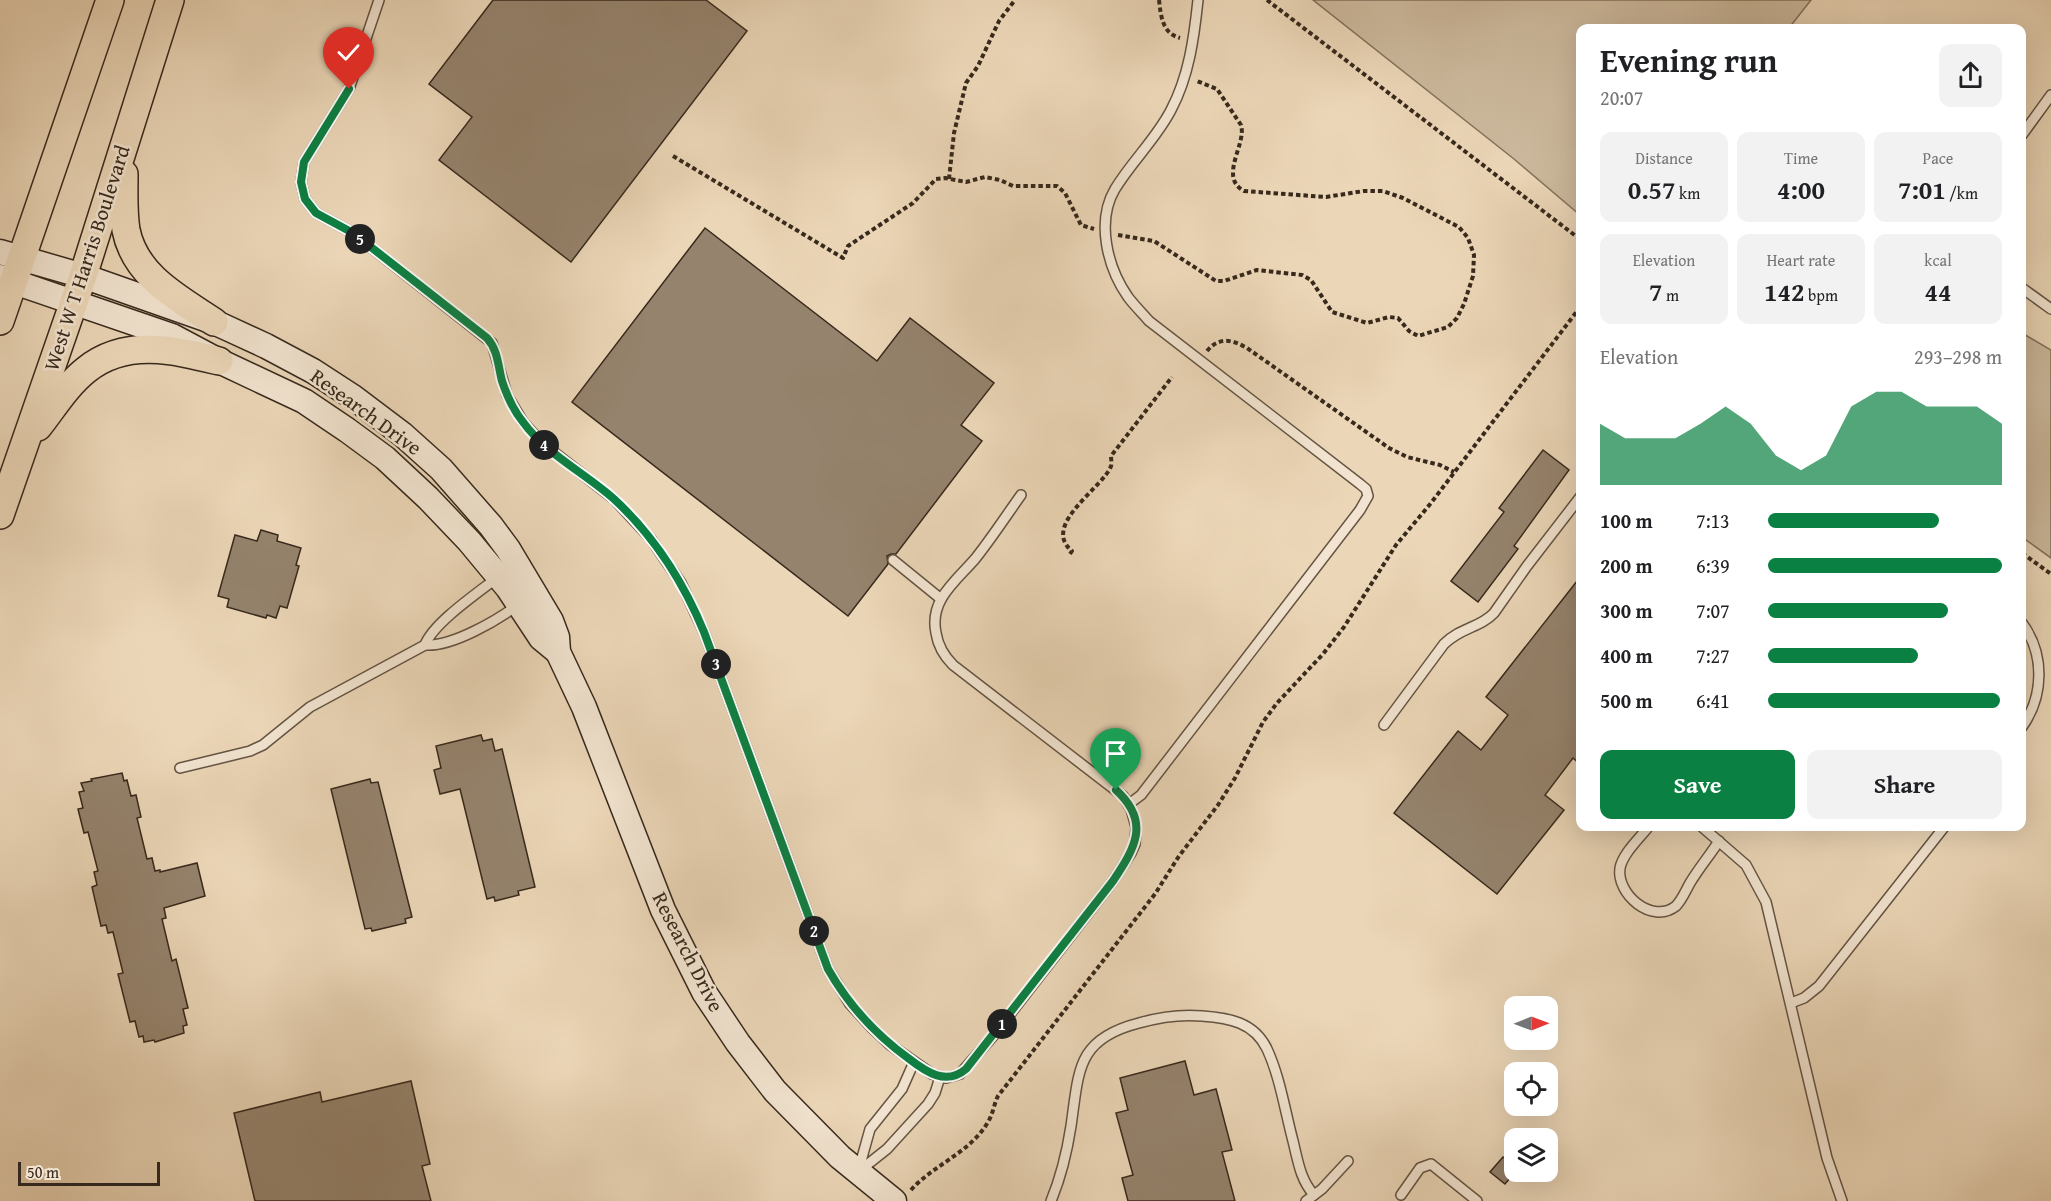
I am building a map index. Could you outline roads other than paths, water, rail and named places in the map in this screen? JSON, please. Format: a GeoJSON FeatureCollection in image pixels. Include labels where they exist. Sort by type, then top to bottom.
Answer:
{"type":"FeatureCollection","features":[{"type":"Feature","properties":{"kind":"main road"},"geometry":{"type":"LineString","coordinates":[[0,321],[9,267],[110,0]]}},
{"type":"Feature","properties":{"kind":"main road","name":"West W T Harris Boulevard"},"geometry":{"type":"LineString","coordinates":[[0,515],[83,276],[170,0]]}},
{"type":"Feature","properties":{"kind":"main road"},"geometry":{"type":"LineString","coordinates":[[124,148],[126,229],[132,249],[141,266],[155,280],[214,322]]}},
{"type":"Feature","properties":{"kind":"main road"},"geometry":{"type":"LineString","coordinates":[[25,445],[85,370],[104,359],[126,351],[145,348],[172,350],[219,361]]}},
{"type":"Feature","properties":{"kind":"street","name":"Research Drive"},"geometry":{"type":"LineString","coordinates":[[9,267],[83,276],[214,322],[266,346],[313,371],[353,397],[402,434],[441,470],[491,526],[508,570],[527,598],[555,630],[558,652],[585,707],[663,910],[704,992],[738,1043],[775,1091],[818,1136],[858,1172],[901,1197]]}},
{"type":"Feature","properties":{"kind":"street","name":"Research Drive"},"geometry":{"type":"LineString","coordinates":[[9,267],[74,303],[172,336],[304,401],[385,459],[428,498],[469,541],[508,570]]}},
{"type":"Feature","properties":{"kind":"lane"},"geometry":{"type":"LineString","coordinates":[[379,0],[349,89],[304,162],[301,182],[305,199],[316,213],[353,233],[487,338],[494,346],[507,395],[527,427],[541,442],[614,499],[665,557],[692,604],[704,632],[828,969],[850,1004],[866,1022],[889,1044],[940,1077],[956,1076],[966,1069],[1113,881],[1135,844],[1136,827],[1129,804],[1116,790],[959,670],[944,656],[939,646],[934,625],[936,607],[1021,495]]}},
{"type":"Feature","properties":{"kind":"lane"},"geometry":{"type":"LineString","coordinates":[[1129,804],[1137,799],[1154,778],[1360,510],[1368,496],[1366,489],[1360,484],[1155,326],[1128,297],[1112,266],[1106,237],[1106,216],[1115,189],[1162,126],[1180,89],[1191,51],[1198,0]]}},
{"type":"Feature","properties":{"kind":"lane"},"geometry":{"type":"LineString","coordinates":[[2026,129],[2051,95]]}},
{"type":"Feature","properties":{"kind":"lane"},"geometry":{"type":"LineString","coordinates":[[2026,291],[2051,309]]}},
{"type":"Feature","properties":{"kind":"lane"},"geometry":{"type":"LineString","coordinates":[[1384,725],[1444,644],[1453,635],[1487,620],[1494,613],[1576,502]]}},
{"type":"Feature","properties":{"kind":"lane"},"geometry":{"type":"LineString","coordinates":[[892,561],[941,599]]}},
{"type":"Feature","properties":{"kind":"lane"},"geometry":{"type":"LineString","coordinates":[[425,645],[430,634],[443,621],[508,570]]}},
{"type":"Feature","properties":{"kind":"lane"},"geometry":{"type":"LineString","coordinates":[[180,768],[250,751],[263,745],[310,707],[425,645],[436,644],[465,634],[503,617],[527,598]]}},
{"type":"Feature","properties":{"kind":"lane"},"geometry":{"type":"LineString","coordinates":[[2026,631],[2032,642],[2039,672],[2036,700],[2026,719]]}},
{"type":"Feature","properties":{"kind":"lane"},"geometry":{"type":"LineString","coordinates":[[1645,831],[1625,857],[1620,870],[1620,878],[1627,895],[1644,908],[1653,911],[1675,907],[1719,841]]}},
{"type":"Feature","properties":{"kind":"lane"},"geometry":{"type":"LineString","coordinates":[[1707,831],[1746,865],[1760,888],[1771,920],[1827,1158],[1842,1201]]}},
{"type":"Feature","properties":{"kind":"lane"},"geometry":{"type":"LineString","coordinates":[[1791,1004],[1804,998],[1819,986],[1941,831]]}},
{"type":"Feature","properties":{"kind":"lane"},"geometry":{"type":"LineString","coordinates":[[1051,1201],[1064,1164],[1079,1072],[1090,1050],[1104,1037],[1123,1027],[1156,1018],[1176,1016],[1223,1018],[1237,1021],[1254,1030],[1267,1048],[1279,1085],[1301,1177],[1310,1198],[1348,1161]]}},
{"type":"Feature","properties":{"kind":"lane"},"geometry":{"type":"LineString","coordinates":[[858,1172],[873,1123],[902,1089],[914,1062]]}},
{"type":"Feature","properties":{"kind":"lane"},"geometry":{"type":"LineString","coordinates":[[858,1172],[887,1149],[928,1104],[935,1093],[940,1077]]}},
{"type":"Feature","properties":{"kind":"lane"},"geometry":{"type":"LineString","coordinates":[[1401,1195],[1420,1168],[1431,1164],[1477,1201]]}}]}
